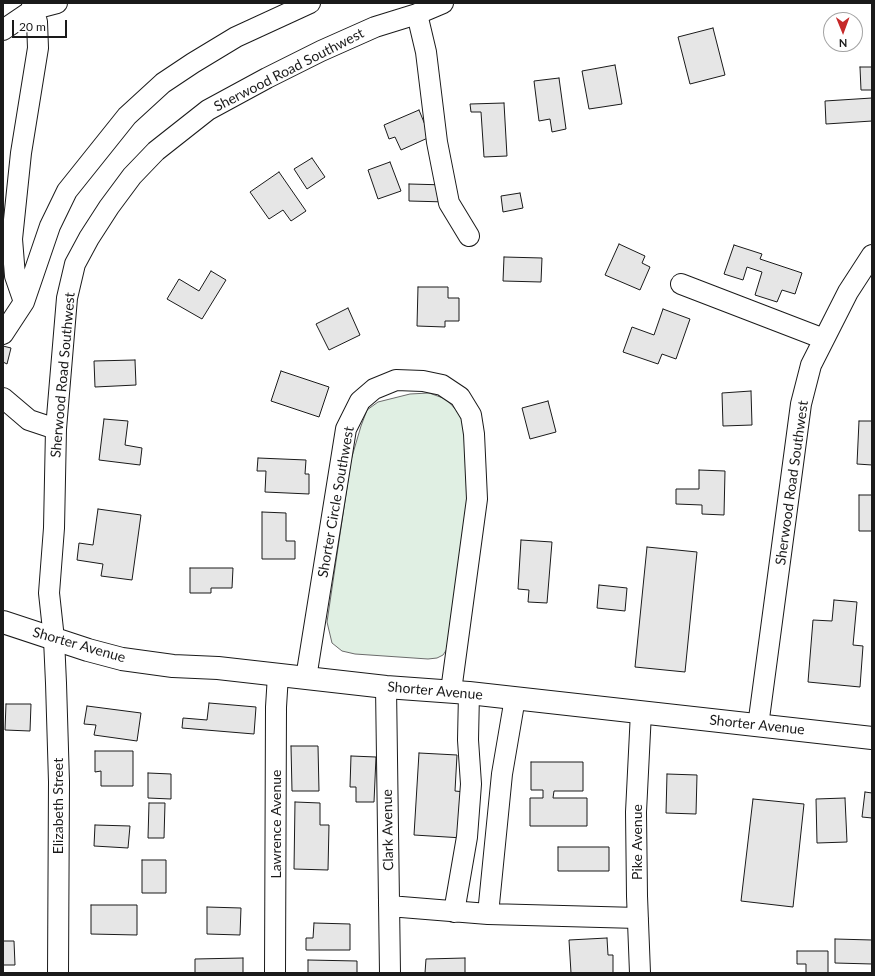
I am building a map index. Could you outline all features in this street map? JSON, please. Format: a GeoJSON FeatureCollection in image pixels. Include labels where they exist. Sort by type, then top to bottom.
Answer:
{"type":"FeatureCollection","features":[{"type":"Feature","properties":{"kind":"main road","name":"Shorter Avenue"},"geometry":{"type":"LineString","coordinates":[[3,622],[88,650],[122,659],[173,666],[218,668],[386,687],[460,692],[872,738]]}},
{"type":"Feature","properties":{"kind":"street"},"geometry":{"type":"LineString","coordinates":[[3,30],[33,6],[56,3]]}},
{"type":"Feature","properties":{"kind":"street"},"geometry":{"type":"LineString","coordinates":[[3,334],[24,302],[50,226],[67,191],[127,116],[163,83],[193,63],[236,37],[310,3]]}},
{"type":"Feature","properties":{"kind":"street","name":"Sherwood Road Southwest"},"geometry":{"type":"LineString","coordinates":[[54,639],[49,593],[54,528],[56,429],[67,298],[75,264],[89,238],[132,176],[161,146],[208,110],[321,51],[375,27],[417,14],[444,3]]}},
{"type":"Feature","properties":{"kind":"street"},"geometry":{"type":"LineString","coordinates":[[24,302],[16,276],[12,239],[21,153],[38,48],[37,22],[33,6]]}},
{"type":"Feature","properties":{"kind":"street"},"geometry":{"type":"LineString","coordinates":[[417,14],[426,52],[437,142],[449,203],[469,236]]}},
{"type":"Feature","properties":{"kind":"street","name":"Sherwood Road Southwest"},"geometry":{"type":"LineString","coordinates":[[758,726],[802,404],[811,365],[848,292],[872,255]]}},
{"type":"Feature","properties":{"kind":"street"},"geometry":{"type":"LineString","coordinates":[[681,284],[824,339]]}},
{"type":"Feature","properties":{"kind":"street","name":"Shorter Circle Southwest"},"geometry":{"type":"LineString","coordinates":[[306,678],[346,430],[360,401],[374,389],[396,380],[423,381],[442,385],[460,398],[471,415],[474,434],[478,499],[460,692],[468,740],[471,784],[467,837],[454,912]]}},
{"type":"Feature","properties":{"kind":"street"},"geometry":{"type":"LineString","coordinates":[[3,398],[29,420],[56,429]]}},
{"type":"Feature","properties":{"kind":"street","name":"Elizabeth Street"},"geometry":{"type":"LineString","coordinates":[[54,639],[58,782],[58,973]]}},
{"type":"Feature","properties":{"kind":"street","name":"Lawrence Avenue"},"geometry":{"type":"LineString","coordinates":[[275,973],[276,708],[278,675]]}},
{"type":"Feature","properties":{"kind":"street","name":"Clark Avenue"},"geometry":{"type":"LineString","coordinates":[[386,687],[390,973]]}},
{"type":"Feature","properties":{"kind":"street"},"geometry":{"type":"LineString","coordinates":[[488,914],[502,774],[515,698]]}},
{"type":"Feature","properties":{"kind":"street","name":"Pike Avenue"},"geometry":{"type":"LineString","coordinates":[[640,973],[636,812],[641,712]]}},
{"type":"Feature","properties":{"kind":"street"},"geometry":{"type":"LineString","coordinates":[[389,906],[488,914],[638,918]]}},
{"type":"Feature","properties":{"kind":"green space"},"geometry":{"type":"Polygon","coordinates":[[[429,393],[446,399],[459,413],[466,431],[469,493],[449,646],[443,655],[437,658],[428,659],[355,654],[342,651],[332,643],[327,622],[351,460],[361,426],[367,410],[378,402],[410,394],[429,393]]]}},
{"type":"Feature","properties":{"kind":"building"},"geometry":{"type":"Polygon","coordinates":[[[713,28],[725,75],[690,84],[678,37],[713,28]]]}},
{"type":"Feature","properties":{"kind":"building"},"geometry":{"type":"Polygon","coordinates":[[[615,65],[622,104],[589,109],[582,71],[615,65]]]}},
{"type":"Feature","properties":{"kind":"building"},"geometry":{"type":"Polygon","coordinates":[[[860,67],[872,67],[872,90],[861,90],[860,67]]]}},
{"type":"Feature","properties":{"kind":"building"},"geometry":{"type":"Polygon","coordinates":[[[559,78],[566,129],[552,132],[550,119],[539,121],[534,81],[559,78]]]}},
{"type":"Feature","properties":{"kind":"building"},"geometry":{"type":"Polygon","coordinates":[[[872,98],[872,121],[826,124],[825,101],[872,98]]]}},
{"type":"Feature","properties":{"kind":"building"},"geometry":{"type":"Polygon","coordinates":[[[504,103],[507,156],[484,157],[481,112],[471,112],[470,104],[504,103]]]}},
{"type":"Feature","properties":{"kind":"building"},"geometry":{"type":"Polygon","coordinates":[[[419,110],[430,137],[401,150],[395,137],[389,139],[384,125],[419,110]]]}},
{"type":"Feature","properties":{"kind":"building"},"geometry":{"type":"Polygon","coordinates":[[[312,158],[325,177],[307,189],[294,169],[312,158]]]}},
{"type":"Feature","properties":{"kind":"building"},"geometry":{"type":"Polygon","coordinates":[[[390,162],[401,191],[378,199],[368,170],[390,162]]]}},
{"type":"Feature","properties":{"kind":"building"},"geometry":{"type":"Polygon","coordinates":[[[279,172],[306,211],[291,221],[283,210],[269,219],[250,192],[279,172]]]}},
{"type":"Feature","properties":{"kind":"building"},"geometry":{"type":"Polygon","coordinates":[[[409,184],[447,185],[447,202],[409,201],[409,184]]]}},
{"type":"Feature","properties":{"kind":"building"},"geometry":{"type":"Polygon","coordinates":[[[520,193],[523,208],[503,212],[501,196],[520,193]]]}},
{"type":"Feature","properties":{"kind":"building"},"geometry":{"type":"Polygon","coordinates":[[[619,244],[645,256],[642,263],[650,267],[640,290],[605,275],[619,244]]]}},
{"type":"Feature","properties":{"kind":"building"},"geometry":{"type":"Polygon","coordinates":[[[734,245],[762,254],[760,259],[802,273],[795,294],[782,290],[777,302],[755,295],[762,272],[747,267],[743,280],[724,274],[734,245]]]}},
{"type":"Feature","properties":{"kind":"building"},"geometry":{"type":"Polygon","coordinates":[[[504,257],[542,258],[541,282],[503,281],[504,257]]]}},
{"type":"Feature","properties":{"kind":"building"},"geometry":{"type":"Polygon","coordinates":[[[211,271],[226,280],[202,319],[167,299],[179,279],[199,291],[211,271]]]}},
{"type":"Feature","properties":{"kind":"building"},"geometry":{"type":"Polygon","coordinates":[[[418,287],[448,287],[448,298],[459,298],[459,321],[445,321],[445,327],[417,326],[418,287]]]}},
{"type":"Feature","properties":{"kind":"building"},"geometry":{"type":"Polygon","coordinates":[[[348,308],[360,335],[329,350],[316,324],[348,308]]]}},
{"type":"Feature","properties":{"kind":"building"},"geometry":{"type":"Polygon","coordinates":[[[663,309],[690,319],[676,359],[662,354],[658,364],[623,352],[632,327],[654,335],[663,309]]]}},
{"type":"Feature","properties":{"kind":"building"},"geometry":{"type":"Polygon","coordinates":[[[3,346],[11,348],[7,364],[3,362],[3,346]]]}},
{"type":"Feature","properties":{"kind":"building"},"geometry":{"type":"Polygon","coordinates":[[[135,360],[136,385],[95,387],[94,361],[135,360]]]}},
{"type":"Feature","properties":{"kind":"building"},"geometry":{"type":"Polygon","coordinates":[[[281,371],[329,387],[319,417],[271,401],[281,371]]]}},
{"type":"Feature","properties":{"kind":"building"},"geometry":{"type":"Polygon","coordinates":[[[751,391],[752,425],[723,426],[722,393],[751,391]]]}},
{"type":"Feature","properties":{"kind":"building"},"geometry":{"type":"Polygon","coordinates":[[[548,401],[556,432],[530,439],[522,408],[548,401]]]}},
{"type":"Feature","properties":{"kind":"building"},"geometry":{"type":"Polygon","coordinates":[[[104,419],[128,421],[125,445],[142,448],[140,465],[99,460],[104,419]]]}},
{"type":"Feature","properties":{"kind":"building"},"geometry":{"type":"Polygon","coordinates":[[[859,421],[872,421],[872,465],[857,464],[859,421]]]}},
{"type":"Feature","properties":{"kind":"building"},"geometry":{"type":"Polygon","coordinates":[[[258,458],[306,460],[305,474],[309,474],[309,494],[265,492],[266,471],[257,471],[258,458]]]}},
{"type":"Feature","properties":{"kind":"building"},"geometry":{"type":"Polygon","coordinates":[[[699,470],[725,471],[724,515],[702,514],[702,505],[676,504],[676,489],[699,489],[699,470]]]}},
{"type":"Feature","properties":{"kind":"building"},"geometry":{"type":"Polygon","coordinates":[[[859,495],[872,495],[872,531],[859,531],[859,495]]]}},
{"type":"Feature","properties":{"kind":"building"},"geometry":{"type":"Polygon","coordinates":[[[98,509],[141,515],[132,580],[101,576],[103,564],[77,560],[79,543],[93,545],[98,509]]]}},
{"type":"Feature","properties":{"kind":"building"},"geometry":{"type":"Polygon","coordinates":[[[262,512],[286,513],[286,541],[295,541],[295,559],[262,559],[262,512]]]}},
{"type":"Feature","properties":{"kind":"building"},"geometry":{"type":"Polygon","coordinates":[[[521,540],[552,542],[547,603],[528,602],[529,590],[518,589],[521,540]]]}},
{"type":"Feature","properties":{"kind":"building"},"geometry":{"type":"Polygon","coordinates":[[[647,547],[697,552],[685,672],[635,667],[647,547]]]}},
{"type":"Feature","properties":{"kind":"building"},"geometry":{"type":"Polygon","coordinates":[[[190,568],[233,568],[232,588],[211,588],[211,593],[190,593],[190,568]]]}},
{"type":"Feature","properties":{"kind":"building"},"geometry":{"type":"Polygon","coordinates":[[[599,585],[627,588],[625,611],[597,608],[599,585]]]}},
{"type":"Feature","properties":{"kind":"building"},"geometry":{"type":"Polygon","coordinates":[[[834,600],[857,602],[853,645],[863,646],[860,687],[808,682],[813,620],[832,621],[834,600]]]}},
{"type":"Feature","properties":{"kind":"building"},"geometry":{"type":"Polygon","coordinates":[[[209,703],[256,707],[254,734],[182,728],[183,718],[207,720],[209,703]]]}},
{"type":"Feature","properties":{"kind":"building"},"geometry":{"type":"Polygon","coordinates":[[[6,704],[31,704],[30,731],[5,730],[6,704]]]}},
{"type":"Feature","properties":{"kind":"building"},"geometry":{"type":"Polygon","coordinates":[[[87,706],[141,713],[137,741],[94,735],[96,725],[84,724],[87,706]]]}},
{"type":"Feature","properties":{"kind":"building"},"geometry":{"type":"Polygon","coordinates":[[[291,746],[318,746],[319,791],[292,791],[291,746]]]}},
{"type":"Feature","properties":{"kind":"building"},"geometry":{"type":"Polygon","coordinates":[[[95,751],[133,751],[133,786],[101,786],[101,771],[95,772],[95,751]]]}},
{"type":"Feature","properties":{"kind":"building"},"geometry":{"type":"Polygon","coordinates":[[[419,753],[457,755],[455,791],[465,792],[463,838],[414,835],[419,753]]]}},
{"type":"Feature","properties":{"kind":"building"},"geometry":{"type":"Polygon","coordinates":[[[351,756],[376,757],[374,802],[356,802],[356,787],[350,787],[351,756]]]}},
{"type":"Feature","properties":{"kind":"building"},"geometry":{"type":"Polygon","coordinates":[[[531,762],[583,762],[583,791],[554,791],[553,798],[587,798],[587,826],[530,826],[530,798],[543,798],[543,790],[531,790],[531,762]]]}},
{"type":"Feature","properties":{"kind":"building"},"geometry":{"type":"Polygon","coordinates":[[[148,773],[171,774],[171,799],[148,798],[148,773]]]}},
{"type":"Feature","properties":{"kind":"building"},"geometry":{"type":"Polygon","coordinates":[[[667,774],[697,775],[696,814],[666,813],[667,774]]]}},
{"type":"Feature","properties":{"kind":"building"},"geometry":{"type":"Polygon","coordinates":[[[865,792],[872,793],[872,818],[862,817],[865,792]]]}},
{"type":"Feature","properties":{"kind":"building"},"geometry":{"type":"Polygon","coordinates":[[[845,798],[847,842],[817,843],[816,799],[845,798]]]}},
{"type":"Feature","properties":{"kind":"building"},"geometry":{"type":"Polygon","coordinates":[[[753,799],[804,804],[793,907],[741,901],[753,799]]]}},
{"type":"Feature","properties":{"kind":"building"},"geometry":{"type":"Polygon","coordinates":[[[295,802],[320,803],[320,825],[329,825],[328,870],[294,869],[295,802]]]}},
{"type":"Feature","properties":{"kind":"building"},"geometry":{"type":"Polygon","coordinates":[[[149,803],[165,803],[164,838],[148,838],[149,803]]]}},
{"type":"Feature","properties":{"kind":"building"},"geometry":{"type":"Polygon","coordinates":[[[95,825],[130,826],[128,848],[94,846],[95,825]]]}},
{"type":"Feature","properties":{"kind":"building"},"geometry":{"type":"Polygon","coordinates":[[[558,847],[609,847],[609,871],[558,871],[558,847]]]}},
{"type":"Feature","properties":{"kind":"building"},"geometry":{"type":"Polygon","coordinates":[[[142,860],[166,860],[166,893],[142,893],[142,860]]]}},
{"type":"Feature","properties":{"kind":"building"},"geometry":{"type":"Polygon","coordinates":[[[91,905],[137,905],[137,935],[91,934],[91,905]]]}},
{"type":"Feature","properties":{"kind":"building"},"geometry":{"type":"Polygon","coordinates":[[[207,907],[241,908],[240,935],[207,934],[207,907]]]}},
{"type":"Feature","properties":{"kind":"building"},"geometry":{"type":"Polygon","coordinates":[[[314,923],[350,924],[350,950],[306,950],[306,938],[313,938],[314,923]]]}},
{"type":"Feature","properties":{"kind":"building"},"geometry":{"type":"Polygon","coordinates":[[[607,938],[608,955],[613,955],[613,973],[571,973],[569,940],[607,938]]]}},
{"type":"Feature","properties":{"kind":"building"},"geometry":{"type":"Polygon","coordinates":[[[835,939],[872,940],[872,964],[835,963],[835,939]]]}},
{"type":"Feature","properties":{"kind":"building"},"geometry":{"type":"Polygon","coordinates":[[[3,941],[14,941],[15,965],[3,965],[3,941]]]}},
{"type":"Feature","properties":{"kind":"building"},"geometry":{"type":"Polygon","coordinates":[[[797,951],[828,951],[828,973],[806,973],[806,964],[797,964],[797,951]]]}},
{"type":"Feature","properties":{"kind":"building"},"geometry":{"type":"Polygon","coordinates":[[[243,958],[243,973],[195,973],[195,959],[243,958]]]}},
{"type":"Feature","properties":{"kind":"building"},"geometry":{"type":"Polygon","coordinates":[[[465,958],[465,973],[425,973],[426,959],[465,958]]]}},
{"type":"Feature","properties":{"kind":"building"},"geometry":{"type":"Polygon","coordinates":[[[308,960],[357,961],[357,973],[308,973],[308,960]]]}}]}
